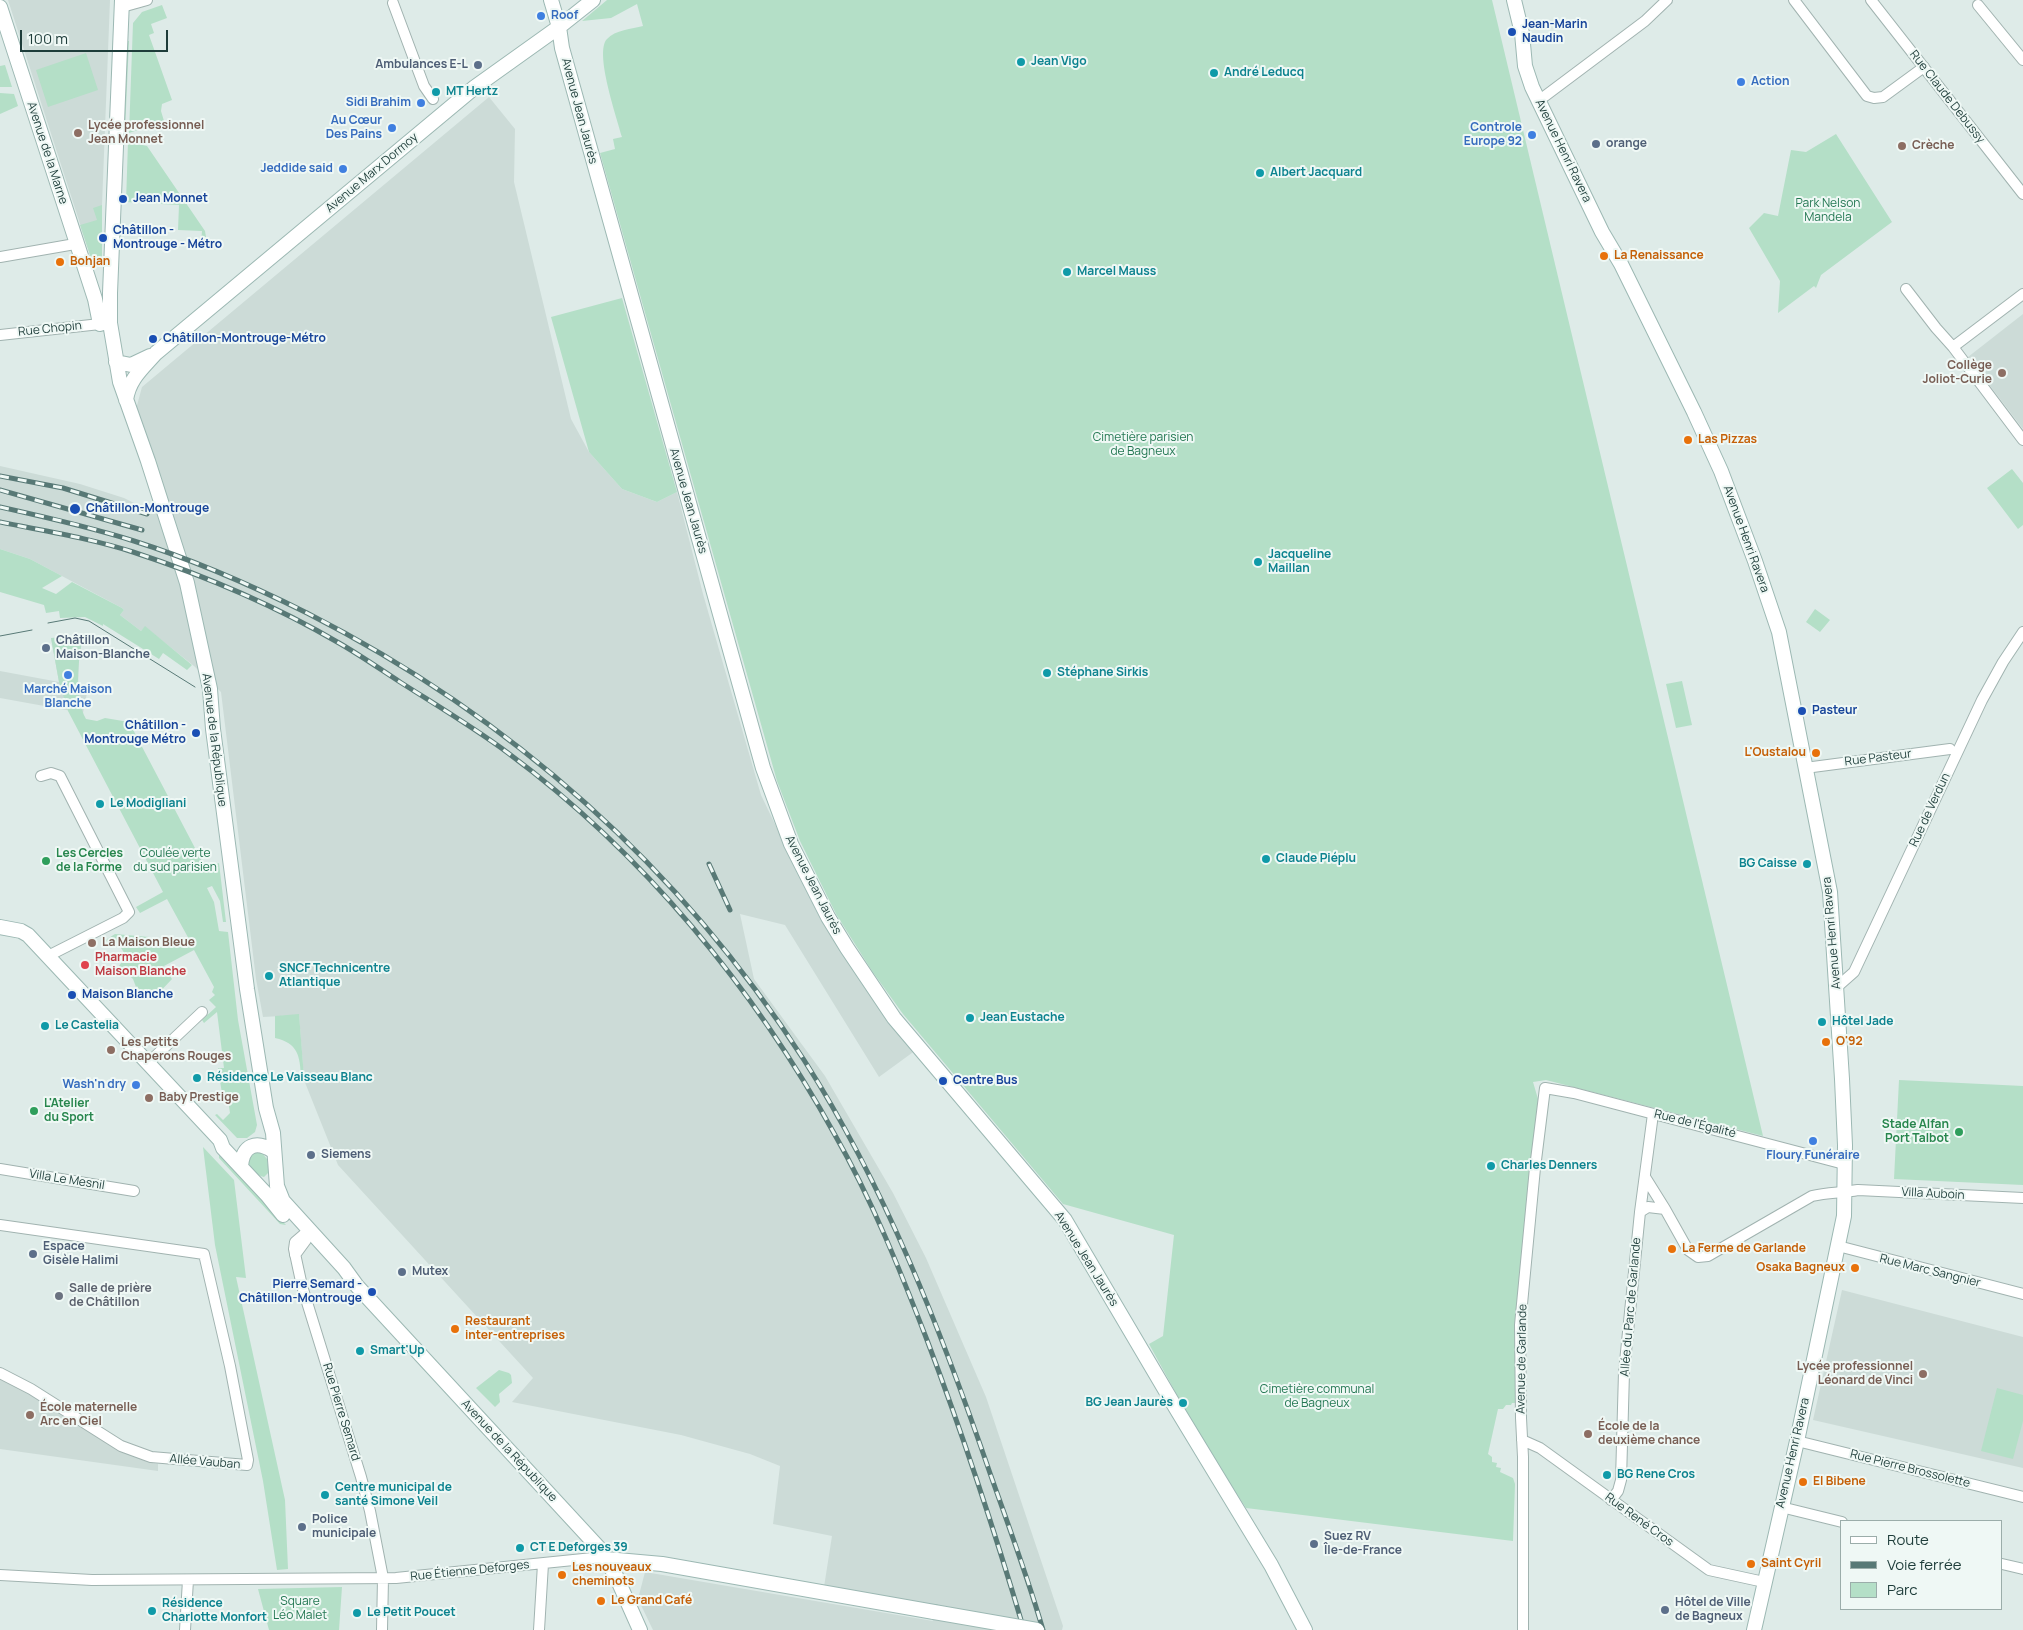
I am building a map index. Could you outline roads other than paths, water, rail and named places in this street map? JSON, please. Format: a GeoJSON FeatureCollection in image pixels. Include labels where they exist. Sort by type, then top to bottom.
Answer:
{"type":"FeatureCollection","features":[{"type":"Feature","properties":{"kind":"street"},"geometry":{"type":"LineString","coordinates":[[116,362],[110,323],[122,4],[147,0]]}},
{"type":"Feature","properties":{"kind":"street","name":"Avenue Jean Jaurès"},"geometry":{"type":"LineString","coordinates":[[551,0],[597,176],[763,768],[791,844],[828,917],[864,976],[894,1018],[1065,1220],[1182,1419],[1271,1565],[1305,1630]]}},
{"type":"Feature","properties":{"kind":"street","name":"Avenue Marx Dormoy"},"geometry":{"type":"LineString","coordinates":[[126,401],[128,388],[133,380],[156,353],[468,93],[593,0]]}},
{"type":"Feature","properties":{"kind":"street","name":"Avenue Henri Ravera"},"geometry":{"type":"LineString","coordinates":[[1514,0],[1522,33],[1545,96],[1598,208],[1621,264],[1721,471],[1755,561],[1779,632],[1830,892],[1837,987],[1844,1164],[1844,1216],[1797,1441],[1754,1630]]}},
{"type":"Feature","properties":{"kind":"street"},"geometry":{"type":"LineString","coordinates":[[1794,0],[1867,96],[1874,98],[1883,96],[1924,67]]}},
{"type":"Feature","properties":{"kind":"street","name":"Rue Claude Debussy"},"geometry":{"type":"LineString","coordinates":[[1871,0],[2023,194]]}},
{"type":"Feature","properties":{"kind":"street"},"geometry":{"type":"LineString","coordinates":[[1545,96],[1645,21],[1665,1]]}},
{"type":"Feature","properties":{"kind":"street"},"geometry":{"type":"LineString","coordinates":[[393,3],[424,86],[433,99]]}},
{"type":"Feature","properties":{"kind":"street"},"geometry":{"type":"LineString","coordinates":[[1978,5],[2023,60]]}},
{"type":"Feature","properties":{"kind":"street","name":"Avenue de la Marne"},"geometry":{"type":"LineString","coordinates":[[0,7],[75,244],[95,299]]}},
{"type":"Feature","properties":{"kind":"street","name":"Avenue Henri Ravera"},"geometry":{"type":"LineString","coordinates":[[1522,33],[1525,66],[1532,87],[1602,232],[1621,264]]}},
{"type":"Feature","properties":{"kind":"street"},"geometry":{"type":"LineString","coordinates":[[0,257],[75,244]]}},
{"type":"Feature","properties":{"kind":"street"},"geometry":{"type":"LineString","coordinates":[[100,324],[95,299],[111,267]]}},
{"type":"Feature","properties":{"kind":"street"},"geometry":{"type":"LineString","coordinates":[[1906,289],[1953,347],[2023,440]]}},
{"type":"Feature","properties":{"kind":"street"},"geometry":{"type":"LineString","coordinates":[[1953,347],[2023,294]]}},
{"type":"Feature","properties":{"kind":"street","name":"Rue Chopin"},"geometry":{"type":"LineString","coordinates":[[0,335],[100,324]]}},
{"type":"Feature","properties":{"kind":"street","name":"Avenue Marx Dormoy"},"geometry":{"type":"LineString","coordinates":[[116,362],[131,365],[156,353]]}},
{"type":"Feature","properties":{"kind":"street","name":"Avenue de la République"},"geometry":{"type":"LineString","coordinates":[[116,362],[126,401],[158,489],[187,583],[210,689],[211,715],[248,998],[266,1108],[273,1133],[273,1151]]}},
{"type":"Feature","properties":{"kind":"street","name":"Rue de Verdun"},"geometry":{"type":"LineString","coordinates":[[1837,987],[1854,972],[1982,700],[2003,662],[2023,632]]}},
{"type":"Feature","properties":{"kind":"street","name":"Rue Pasteur"},"geometry":{"type":"LineString","coordinates":[[1805,768],[1950,749]]}},
{"type":"Feature","properties":{"kind":"street"},"geometry":{"type":"LineString","coordinates":[[41,776],[51,772],[60,776],[130,912],[123,918],[48,956]]}},
{"type":"Feature","properties":{"kind":"street"},"geometry":{"type":"LineString","coordinates":[[0,927],[21,930],[28,935],[220,1140],[223,1148],[258,1185],[271,1182],[275,1177],[273,1151],[220,1140]]}},
{"type":"Feature","properties":{"kind":"street"},"geometry":{"type":"LineString","coordinates":[[148,1063],[202,1012]]}},
{"type":"Feature","properties":{"kind":"street","name":"Rue de l'Égalité"},"geometry":{"type":"LineString","coordinates":[[1545,1088],[1574,1093],[1844,1164]]}},
{"type":"Feature","properties":{"kind":"street","name":"Avenue de Garlande"},"geometry":{"type":"LineString","coordinates":[[1523,1630],[1520,1325],[1535,1168],[1545,1088]]}},
{"type":"Feature","properties":{"kind":"street","name":"Avenue de la République"},"geometry":{"type":"LineString","coordinates":[[253,1146],[263,1132],[266,1108]]}},
{"type":"Feature","properties":{"kind":"street","name":"Allée du Parc de Garlande"},"geometry":{"type":"LineString","coordinates":[[1611,1500],[1618,1491],[1621,1480],[1624,1372],[1640,1212],[1653,1114]]}},
{"type":"Feature","properties":{"kind":"street"},"geometry":{"type":"LineString","coordinates":[[241,1166],[243,1156],[253,1146]]}},
{"type":"Feature","properties":{"kind":"street","name":"Villa Le Mesnil"},"geometry":{"type":"LineString","coordinates":[[0,1169],[134,1191]]}},
{"type":"Feature","properties":{"kind":"street","name":"Avenue de la République"},"geometry":{"type":"LineString","coordinates":[[275,1177],[280,1196],[305,1235]]}},
{"type":"Feature","properties":{"kind":"street","name":"Villa Auboin"},"geometry":{"type":"LineString","coordinates":[[1645,1177],[1688,1250],[1698,1257],[1708,1256],[1812,1196],[1826,1192],[1858,1190],[2023,1198]]}},
{"type":"Feature","properties":{"kind":"street","name":"Avenue de la République"},"geometry":{"type":"LineString","coordinates":[[258,1185],[339,1272],[357,1286],[593,1541],[606,1559],[640,1630]]}},
{"type":"Feature","properties":{"kind":"street"},"geometry":{"type":"LineString","coordinates":[[1640,1212],[1648,1207],[1665,1209]]}},
{"type":"Feature","properties":{"kind":"street","name":"Allée Vauban"},"geometry":{"type":"LineString","coordinates":[[0,1225],[204,1254],[230,1366],[248,1460],[247,1466],[150,1457],[136,1453],[121,1446],[32,1389],[0,1373]]}},
{"type":"Feature","properties":{"kind":"street","name":"Rue Pierre Semard"},"geometry":{"type":"LineString","coordinates":[[305,1235],[295,1242],[295,1255],[302,1286],[361,1477],[383,1578],[382,1630]]}},
{"type":"Feature","properties":{"kind":"street","name":"Rue Marc Sangnier"},"geometry":{"type":"LineString","coordinates":[[1838,1246],[2023,1294]]}},
{"type":"Feature","properties":{"kind":"street","name":"Rue René Cros"},"geometry":{"type":"LineString","coordinates":[[1522,1440],[1540,1448],[1709,1570],[1764,1582]]}},
{"type":"Feature","properties":{"kind":"street","name":"Rue Pierre Brossolette"},"geometry":{"type":"LineString","coordinates":[[1797,1441],[2023,1497]]}},
{"type":"Feature","properties":{"kind":"street"},"geometry":{"type":"LineString","coordinates":[[1781,1507],[1840,1522]]}},
{"type":"Feature","properties":{"kind":"street","name":"Rue Étienne Deforges"},"geometry":{"type":"LineString","coordinates":[[0,1575],[92,1580],[130,1578],[188,1580],[383,1578],[593,1558],[662,1564],[1037,1630]]}},
{"type":"Feature","properties":{"kind":"street"},"geometry":{"type":"LineString","coordinates":[[539,1630],[543,1564]]}},
{"type":"Feature","properties":{"kind":"street"},"geometry":{"type":"LineString","coordinates":[[2003,1564],[2023,1569]]}},
{"type":"Feature","properties":{"kind":"street"},"geometry":{"type":"LineString","coordinates":[[185,1630],[188,1580]]}},
{"type":"Feature","properties":{"kind":"tram line"},"geometry":{"type":"LineString","coordinates":[[48,623],[75,618],[89,621],[195,687]]}},
{"type":"Feature","properties":{"kind":"tram line"},"geometry":{"type":"LineString","coordinates":[[0,636],[32,630]]}},
{"type":"Feature","properties":{"kind":"railway"},"geometry":{"type":"LineString","coordinates":[[0,476],[63,488],[147,514]]}},
{"type":"Feature","properties":{"kind":"railway"},"geometry":{"type":"LineString","coordinates":[[0,490],[142,530]]}},
{"type":"Feature","properties":{"kind":"railway"},"geometry":{"type":"LineString","coordinates":[[0,507],[51,518],[117,536],[178,556],[307,613],[382,654],[453,700],[521,749],[586,803],[646,861],[703,923],[755,990],[804,1060],[834,1109],[861,1159],[910,1262],[953,1369],[1043,1630]]}},
{"type":"Feature","properties":{"kind":"railway"},"geometry":{"type":"LineString","coordinates":[[0,522],[84,539],[133,552],[239,592],[315,629],[468,725],[508,753],[605,834],[649,879],[692,926],[769,1027],[803,1080],[861,1185],[896,1262],[940,1376],[978,1484],[1024,1630]]}},
{"type":"Feature","properties":{"kind":"railway"},"geometry":{"type":"LineString","coordinates":[[709,864],[730,910]]}},
{"type":"Feature","properties":{"kind":"place","name":"Roof"},"geometry":{"type":"Point","coordinates":[541,16]}},
{"type":"Feature","properties":{"kind":"place","name":"Jean-Marin Naudin"},"geometry":{"type":"Point","coordinates":[1512,32]}},
{"type":"Feature","properties":{"kind":"place","name":"Jean Vigo"},"geometry":{"type":"Point","coordinates":[1021,62]}},
{"type":"Feature","properties":{"kind":"place","name":"Ambulances E-L"},"geometry":{"type":"Point","coordinates":[478,65]}},
{"type":"Feature","properties":{"kind":"place","name":"André Leducq"},"geometry":{"type":"Point","coordinates":[1214,73]}},
{"type":"Feature","properties":{"kind":"place","name":"Action"},"geometry":{"type":"Point","coordinates":[1741,82]}},
{"type":"Feature","properties":{"kind":"place","name":"MT Hertz"},"geometry":{"type":"Point","coordinates":[436,92]}},
{"type":"Feature","properties":{"kind":"place","name":"Sidi Brahim"},"geometry":{"type":"Point","coordinates":[421,103]}},
{"type":"Feature","properties":{"kind":"place","name":"Au Cœur Des Pains"},"geometry":{"type":"Point","coordinates":[392,128]}},
{"type":"Feature","properties":{"kind":"place","name":"Lycée professionnel Jean Monnet"},"geometry":{"type":"Point","coordinates":[78,133]}},
{"type":"Feature","properties":{"kind":"place","name":"Controle Europe 92"},"geometry":{"type":"Point","coordinates":[1532,135]}},
{"type":"Feature","properties":{"kind":"place","name":"orange"},"geometry":{"type":"Point","coordinates":[1596,144]}},
{"type":"Feature","properties":{"kind":"place","name":"Crèche"},"geometry":{"type":"Point","coordinates":[1902,146]}},
{"type":"Feature","properties":{"kind":"place","name":"Jeddide said"},"geometry":{"type":"Point","coordinates":[343,169]}},
{"type":"Feature","properties":{"kind":"place","name":"Albert Jacquard"},"geometry":{"type":"Point","coordinates":[1260,173]}},
{"type":"Feature","properties":{"kind":"place","name":"Jean Monnet"},"geometry":{"type":"Point","coordinates":[123,199]}},
{"type":"Feature","properties":{"kind":"place","name":"Châtillon - Montrouge - Métro"},"geometry":{"type":"Point","coordinates":[103,238]}},
{"type":"Feature","properties":{"kind":"place","name":"La Renaissance"},"geometry":{"type":"Point","coordinates":[1604,256]}},
{"type":"Feature","properties":{"kind":"place","name":"Bohjan"},"geometry":{"type":"Point","coordinates":[60,262]}},
{"type":"Feature","properties":{"kind":"place","name":"Marcel Mauss"},"geometry":{"type":"Point","coordinates":[1067,272]}},
{"type":"Feature","properties":{"kind":"place","name":"Châtillon-Montrouge-Métro"},"geometry":{"type":"Point","coordinates":[153,339]}},
{"type":"Feature","properties":{"kind":"place","name":"Collège Joliot-Curie"},"geometry":{"type":"Point","coordinates":[2002,373]}},
{"type":"Feature","properties":{"kind":"place","name":"Las Pizzas"},"geometry":{"type":"Point","coordinates":[1688,440]}},
{"type":"Feature","properties":{"kind":"place","name":"Châtillon-Montrouge"},"geometry":{"type":"Point","coordinates":[75,509]}},
{"type":"Feature","properties":{"kind":"place","name":"Jacqueline Maillan"},"geometry":{"type":"Point","coordinates":[1258,562]}},
{"type":"Feature","properties":{"kind":"place","name":"Châtillon Maison-Blanche"},"geometry":{"type":"Point","coordinates":[46,648]}},
{"type":"Feature","properties":{"kind":"place","name":"Stéphane Sirkis"},"geometry":{"type":"Point","coordinates":[1047,673]}},
{"type":"Feature","properties":{"kind":"place","name":"Marché Maison Blanche"},"geometry":{"type":"Point","coordinates":[68,675]}},
{"type":"Feature","properties":{"kind":"place","name":"Pasteur"},"geometry":{"type":"Point","coordinates":[1802,711]}},
{"type":"Feature","properties":{"kind":"place","name":"Châtillon - Montrouge Métro"},"geometry":{"type":"Point","coordinates":[196,733]}},
{"type":"Feature","properties":{"kind":"place","name":"L'Oustalou"},"geometry":{"type":"Point","coordinates":[1816,753]}},
{"type":"Feature","properties":{"kind":"place","name":"Le Modigliani"},"geometry":{"type":"Point","coordinates":[100,804]}},
{"type":"Feature","properties":{"kind":"place","name":"Claude Piéplu"},"geometry":{"type":"Point","coordinates":[1266,859]}},
{"type":"Feature","properties":{"kind":"place","name":"Les Cercles de la Forme"},"geometry":{"type":"Point","coordinates":[46,861]}},
{"type":"Feature","properties":{"kind":"place","name":"BG Caisse"},"geometry":{"type":"Point","coordinates":[1807,864]}},
{"type":"Feature","properties":{"kind":"place","name":"La Maison Bleue"},"geometry":{"type":"Point","coordinates":[92,943]}},
{"type":"Feature","properties":{"kind":"place","name":"Pharmacie Maison Blanche"},"geometry":{"type":"Point","coordinates":[85,965]}},
{"type":"Feature","properties":{"kind":"place","name":"SNCF Technicentre Atlantique"},"geometry":{"type":"Point","coordinates":[269,976]}},
{"type":"Feature","properties":{"kind":"place","name":"Maison Blanche"},"geometry":{"type":"Point","coordinates":[72,995]}},
{"type":"Feature","properties":{"kind":"place","name":"Jean Eustache"},"geometry":{"type":"Point","coordinates":[970,1018]}},
{"type":"Feature","properties":{"kind":"place","name":"Hôtel Jade"},"geometry":{"type":"Point","coordinates":[1822,1022]}},
{"type":"Feature","properties":{"kind":"place","name":"Le Castelia"},"geometry":{"type":"Point","coordinates":[45,1026]}},
{"type":"Feature","properties":{"kind":"place","name":"O'92"},"geometry":{"type":"Point","coordinates":[1826,1042]}},
{"type":"Feature","properties":{"kind":"place","name":"Les Petits Chaperons Rouges"},"geometry":{"type":"Point","coordinates":[111,1050]}},
{"type":"Feature","properties":{"kind":"place","name":"Résidence Le Vaisseau Blanc"},"geometry":{"type":"Point","coordinates":[197,1078]}},
{"type":"Feature","properties":{"kind":"place","name":"Centre Bus"},"geometry":{"type":"Point","coordinates":[943,1081]}},
{"type":"Feature","properties":{"kind":"place","name":"Wash'n dry"},"geometry":{"type":"Point","coordinates":[136,1085]}},
{"type":"Feature","properties":{"kind":"place","name":"Baby Prestige"},"geometry":{"type":"Point","coordinates":[149,1098]}},
{"type":"Feature","properties":{"kind":"place","name":"L'Atelier du Sport"},"geometry":{"type":"Point","coordinates":[34,1111]}},
{"type":"Feature","properties":{"kind":"place","name":"Stade Alfan Port Talbot"},"geometry":{"type":"Point","coordinates":[1959,1132]}},
{"type":"Feature","properties":{"kind":"place","name":"Floury Funéraire"},"geometry":{"type":"Point","coordinates":[1813,1141]}},
{"type":"Feature","properties":{"kind":"place","name":"Siemens"},"geometry":{"type":"Point","coordinates":[311,1155]}},
{"type":"Feature","properties":{"kind":"place","name":"Charles Denners"},"geometry":{"type":"Point","coordinates":[1491,1166]}},
{"type":"Feature","properties":{"kind":"place","name":"La Ferme de Garlande"},"geometry":{"type":"Point","coordinates":[1672,1249]}},
{"type":"Feature","properties":{"kind":"place","name":"Espace Gisèle Halimi"},"geometry":{"type":"Point","coordinates":[33,1254]}},
{"type":"Feature","properties":{"kind":"place","name":"Osaka Bagneux"},"geometry":{"type":"Point","coordinates":[1855,1268]}},
{"type":"Feature","properties":{"kind":"place","name":"Mutex"},"geometry":{"type":"Point","coordinates":[402,1272]}},
{"type":"Feature","properties":{"kind":"place","name":"Pierre Semard - Châtillon-Montrouge"},"geometry":{"type":"Point","coordinates":[372,1292]}},
{"type":"Feature","properties":{"kind":"place","name":"Salle de prière de Châtillon"},"geometry":{"type":"Point","coordinates":[59,1296]}},
{"type":"Feature","properties":{"kind":"place","name":"Restaurant inter-entreprises"},"geometry":{"type":"Point","coordinates":[455,1329]}},
{"type":"Feature","properties":{"kind":"place","name":"Smart'Up"},"geometry":{"type":"Point","coordinates":[360,1351]}},
{"type":"Feature","properties":{"kind":"place","name":"Lycée professionnel Léonard de Vinci"},"geometry":{"type":"Point","coordinates":[1923,1374]}},
{"type":"Feature","properties":{"kind":"place","name":"BG Jean Jaurès"},"geometry":{"type":"Point","coordinates":[1183,1403]}},
{"type":"Feature","properties":{"kind":"place","name":"École maternelle Arc en Ciel"},"geometry":{"type":"Point","coordinates":[30,1415]}},
{"type":"Feature","properties":{"kind":"place","name":"École de la deuxième chance"},"geometry":{"type":"Point","coordinates":[1588,1434]}},
{"type":"Feature","properties":{"kind":"place","name":"BG Rene Cros"},"geometry":{"type":"Point","coordinates":[1607,1475]}},
{"type":"Feature","properties":{"kind":"place","name":"El Bibene"},"geometry":{"type":"Point","coordinates":[1803,1482]}},
{"type":"Feature","properties":{"kind":"place","name":"Centre municipal de santé Simone Veil"},"geometry":{"type":"Point","coordinates":[325,1495]}},
{"type":"Feature","properties":{"kind":"place","name":"Police municipale"},"geometry":{"type":"Point","coordinates":[302,1527]}},
{"type":"Feature","properties":{"kind":"place","name":"Suez RV Île-de-France"},"geometry":{"type":"Point","coordinates":[1314,1544]}},
{"type":"Feature","properties":{"kind":"place","name":"CT E Deforges 39"},"geometry":{"type":"Point","coordinates":[520,1548]}},
{"type":"Feature","properties":{"kind":"place","name":"Saint Cyril"},"geometry":{"type":"Point","coordinates":[1751,1564]}},
{"type":"Feature","properties":{"kind":"place","name":"Les nouveaux cheminots"},"geometry":{"type":"Point","coordinates":[562,1575]}},
{"type":"Feature","properties":{"kind":"place","name":"Le Grand Café"},"geometry":{"type":"Point","coordinates":[601,1601]}},
{"type":"Feature","properties":{"kind":"place","name":"Hôtel de Ville de Bagneux"},"geometry":{"type":"Point","coordinates":[1665,1610]}},
{"type":"Feature","properties":{"kind":"place","name":"Résidence Charlotte Monfort"},"geometry":{"type":"Point","coordinates":[152,1611]}},
{"type":"Feature","properties":{"kind":"place","name":"Le Petit Poucet"},"geometry":{"type":"Point","coordinates":[357,1613]}},
{"type":"Feature","properties":{"kind":"park label","name":"Park Nelson Mandela"},"geometry":{"type":"Point","coordinates":[1828,211]}},
{"type":"Feature","properties":{"kind":"park label","name":"Cimetière parisien de Bagneux"},"geometry":{"type":"Point","coordinates":[1143,445]}},
{"type":"Feature","properties":{"kind":"park label","name":"Coulée verte du sud parisien"},"geometry":{"type":"Point","coordinates":[175,861]}},
{"type":"Feature","properties":{"kind":"park label","name":"Cimetière communal de Bagneux"},"geometry":{"type":"Point","coordinates":[1317,1397]}},
{"type":"Feature","properties":{"kind":"park label","name":"Square Léo Malet"},"geometry":{"type":"Point","coordinates":[300,1609]}}]}
